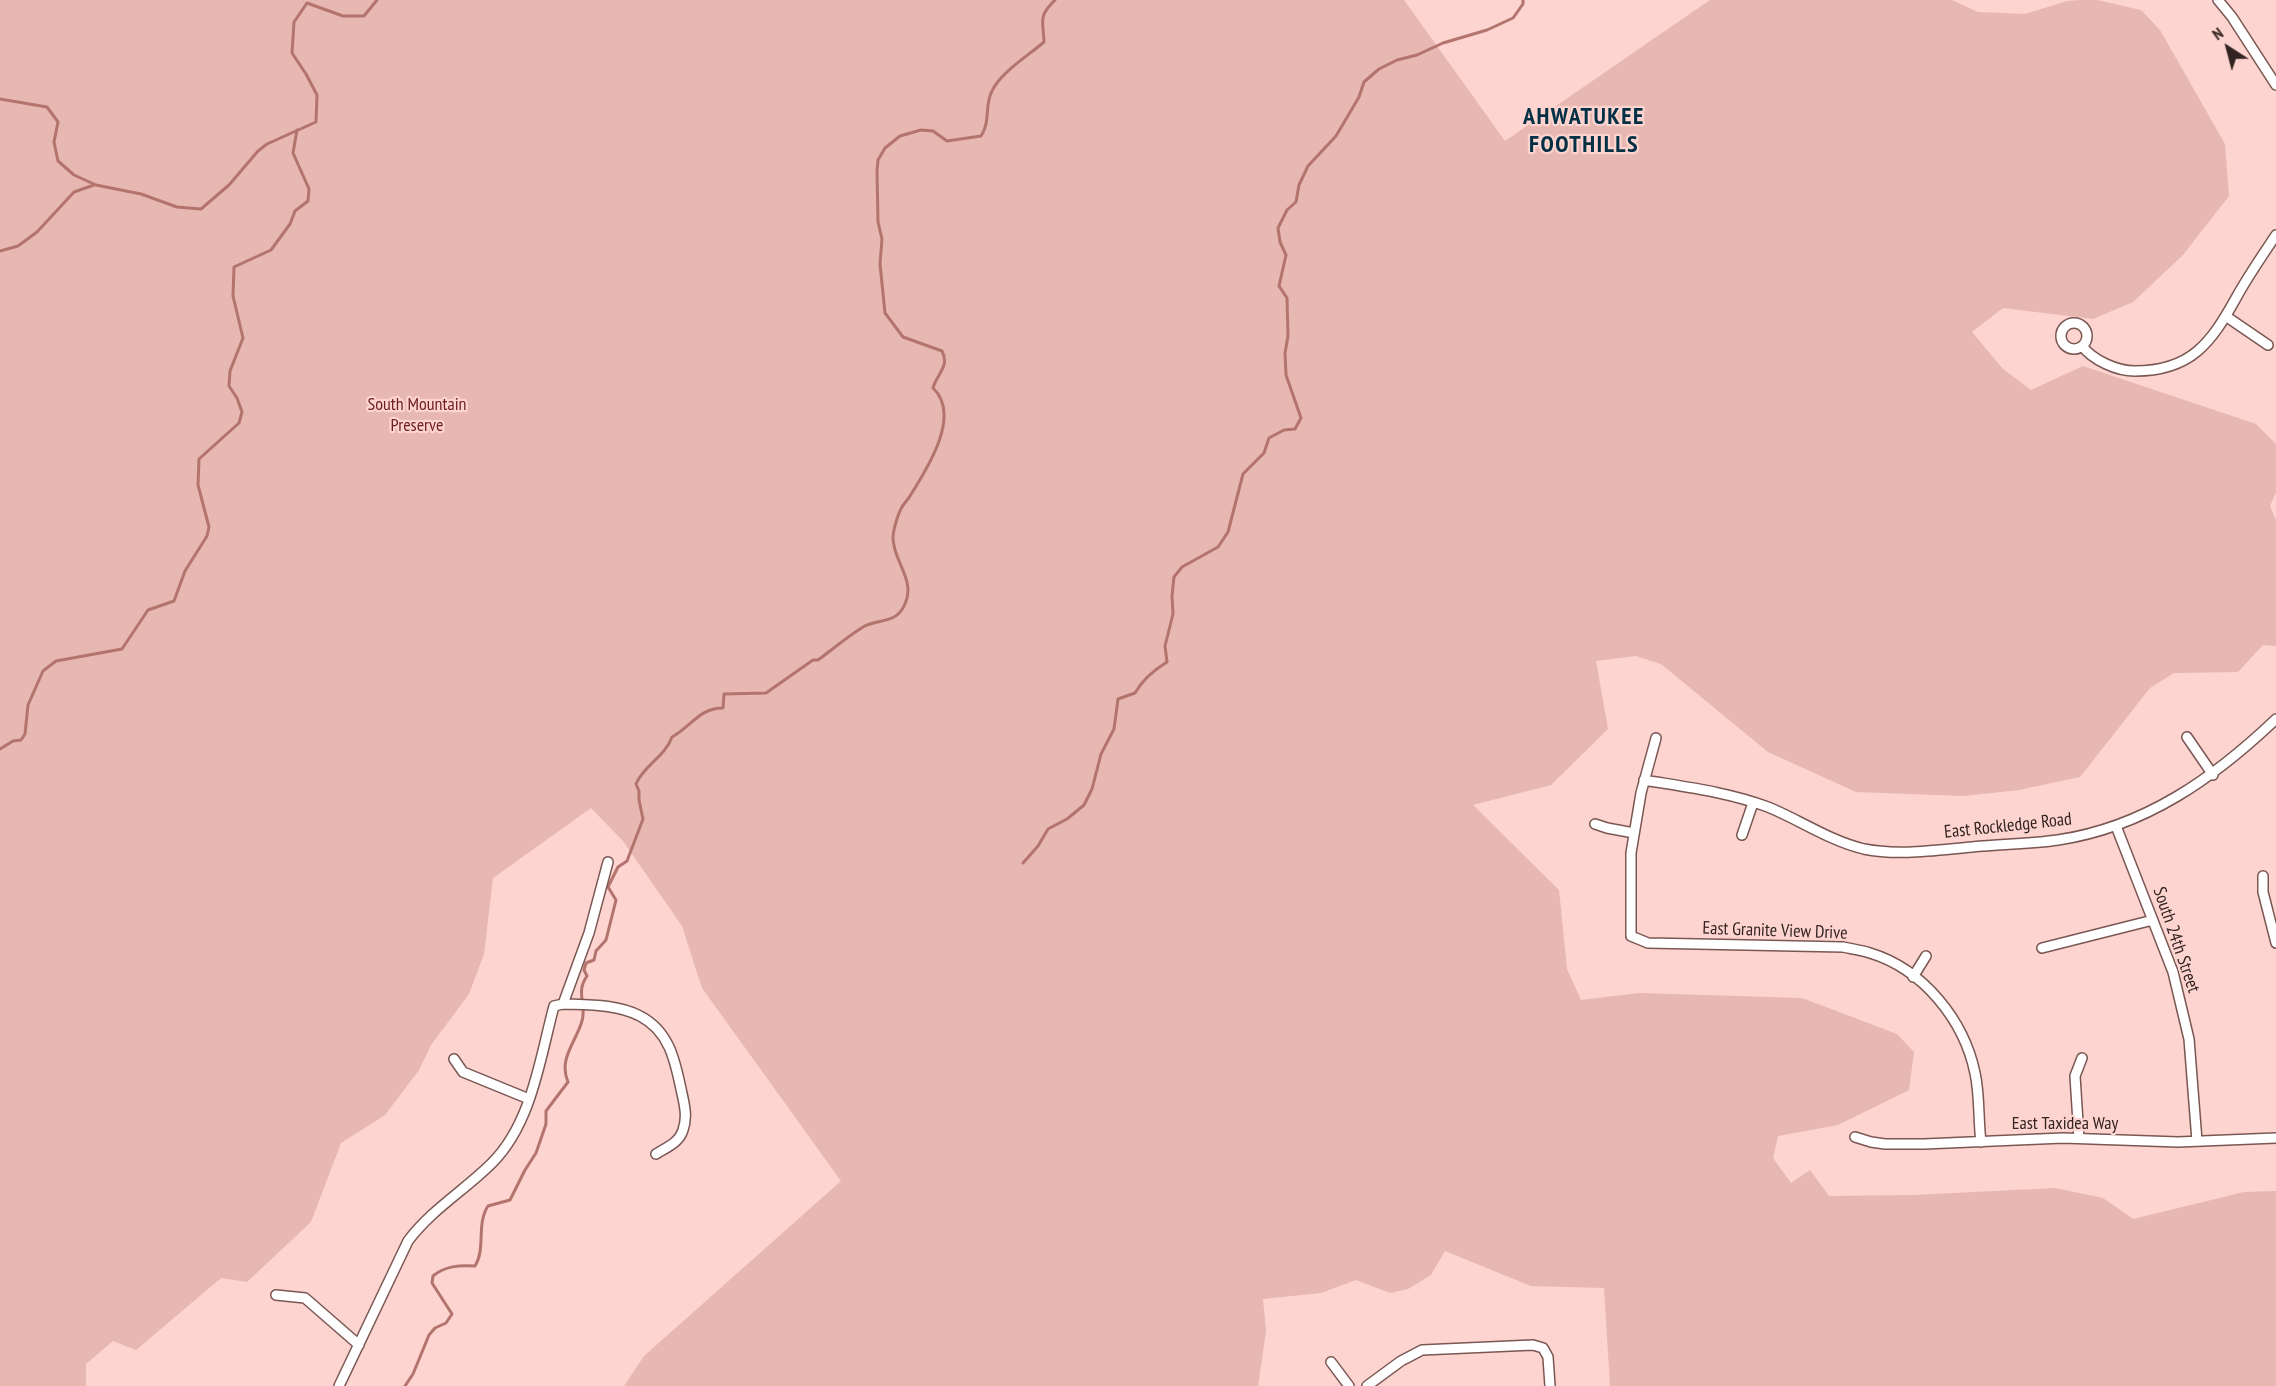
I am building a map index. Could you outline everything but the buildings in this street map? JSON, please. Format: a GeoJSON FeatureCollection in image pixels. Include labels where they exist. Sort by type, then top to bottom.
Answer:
{"type":"FeatureCollection","features":[{"type":"Feature","properties":{"kind":"street"},"geometry":{"type":"LineString","coordinates":[[2218,0],[2276,83]]}},
{"type":"Feature","properties":{"kind":"street"},"geometry":{"type":"LineString","coordinates":[[2082,346],[2104,363],[2130,371],[2155,371],[2177,365],[2196,354],[2211,340],[2276,235]]}},
{"type":"Feature","properties":{"kind":"street"},"geometry":{"type":"LineString","coordinates":[[2227,316],[2268,345]]}},
{"type":"Feature","properties":{"kind":"street","name":"East Rockledge Road"},"geometry":{"type":"LineString","coordinates":[[1644,780],[1701,789],[1768,807],[1863,849],[1886,852],[2059,839],[2116,826],[2158,808],[2212,774],[2276,719]]}},
{"type":"Feature","properties":{"kind":"street"},"geometry":{"type":"LineString","coordinates":[[2187,737],[2212,774]]}},
{"type":"Feature","properties":{"kind":"street"},"geometry":{"type":"LineString","coordinates":[[1595,824],[1634,833],[1644,780],[1656,738]]}},
{"type":"Feature","properties":{"kind":"street"},"geometry":{"type":"LineString","coordinates":[[1742,835],[1753,803]]}},
{"type":"Feature","properties":{"kind":"street","name":"South 24th Street"},"geometry":{"type":"LineString","coordinates":[[2116,826],[2173,972],[2189,1039],[2197,1141]]}},
{"type":"Feature","properties":{"kind":"street","name":"East Granite View Drive"},"geometry":{"type":"LineString","coordinates":[[1634,833],[1631,853],[1631,936],[1648,943],[1843,947],[1871,953],[1897,966],[1941,1001],[1952,1017],[1972,1058],[1976,1076],[1981,1142]]}},
{"type":"Feature","properties":{"kind":"street"},"geometry":{"type":"LineString","coordinates":[[563,1004],[589,933],[608,862]]}},
{"type":"Feature","properties":{"kind":"street"},"geometry":{"type":"LineString","coordinates":[[2263,876],[2263,892],[2273,924],[2276,944]]}},
{"type":"Feature","properties":{"kind":"street"},"geometry":{"type":"LineString","coordinates":[[2042,948],[2152,920]]}},
{"type":"Feature","properties":{"kind":"street"},"geometry":{"type":"LineString","coordinates":[[1913,977],[1926,956]]}},
{"type":"Feature","properties":{"kind":"street"},"geometry":{"type":"LineString","coordinates":[[339,1386],[408,1241],[420,1225],[493,1162],[513,1138],[529,1099],[554,1006],[563,1004],[618,1007],[640,1016],[662,1034],[674,1054],[686,1111],[683,1130],[677,1142],[656,1154]]}},
{"type":"Feature","properties":{"kind":"street"},"geometry":{"type":"LineString","coordinates":[[2079,1138],[2075,1076],[2082,1058]]}},
{"type":"Feature","properties":{"kind":"street"},"geometry":{"type":"LineString","coordinates":[[454,1059],[463,1072],[529,1099]]}},
{"type":"Feature","properties":{"kind":"street","name":"East Taxidea Way"},"geometry":{"type":"LineString","coordinates":[[1855,1137],[1885,1144],[2079,1138],[2197,1141],[2276,1137]]}},
{"type":"Feature","properties":{"kind":"street"},"geometry":{"type":"LineString","coordinates":[[276,1295],[304,1298],[359,1345]]}},
{"type":"Feature","properties":{"kind":"street"},"geometry":{"type":"LineString","coordinates":[[1367,1386],[1401,1361],[1422,1350],[1533,1345],[1543,1348],[1548,1357],[1550,1386]]}},
{"type":"Feature","properties":{"kind":"street"},"geometry":{"type":"LineString","coordinates":[[1331,1362],[1349,1386]]}},
{"type":"Feature","properties":{"kind":"green space","name":"South Mountain Preserve"},"geometry":{"type":"Polygon","coordinates":[[[0,0],[1404,0],[1505,141],[1710,0],[1952,0],[1978,12],[2025,14],[2067,1],[2097,0],[2141,10],[2160,30],[2225,144],[2229,196],[2183,255],[2133,302],[2093,319],[2003,308],[1972,332],[2003,369],[2031,390],[2083,366],[2256,424],[2276,444],[2276,492],[2270,506],[2276,520],[2276,646],[2263,645],[2238,672],[2174,673],[2150,688],[2080,777],[2019,790],[1963,796],[1856,792],[1768,752],[1661,664],[1636,656],[1596,661],[1608,729],[1551,785],[1473,805],[1559,890],[1567,969],[1581,1000],[1639,993],[1802,998],[1897,1034],[1914,1052],[1909,1090],[1838,1125],[1778,1136],[1773,1158],[1791,1183],[1810,1170],[1829,1196],[1914,1195],[2055,1188],[2103,1198],[2133,1219],[2244,1192],[2276,1191],[2276,1386],[1610,1386],[1604,1288],[1531,1286],[1445,1251],[1431,1275],[1408,1289],[1390,1293],[1356,1280],[1321,1293],[1263,1299],[1266,1331],[1258,1386],[624,1386],[644,1356],[841,1181],[702,988],[682,926],[623,841],[591,808],[493,878],[484,954],[469,994],[431,1045],[419,1070],[385,1115],[341,1143],[311,1222],[247,1282],[221,1278],[136,1350],[113,1341],[86,1364],[86,1386],[0,1386],[0,0]]]}},
{"type":"Feature","properties":{"kind":"waterway"},"geometry":{"type":"LineString","coordinates":[[0,99],[47,107],[58,122],[54,142],[58,161],[74,175],[96,185],[141,194],[177,207],[201,209],[229,185],[258,151],[267,144],[316,122],[317,95],[292,53],[294,22],[307,3],[343,16],[364,16],[377,0]]}},
{"type":"Feature","properties":{"kind":"waterway"},"geometry":{"type":"LineString","coordinates":[[405,1386],[413,1374],[429,1335],[435,1328],[446,1323],[452,1314],[432,1283],[433,1276],[452,1267],[475,1266],[480,1252],[484,1213],[488,1206],[510,1200],[536,1153],[546,1124],[546,1111],[568,1082],[565,1074],[566,1058],[582,1021],[581,993],[587,976],[584,970],[586,963],[594,960],[596,951],[606,940],[616,900],[608,887],[618,867],[627,861],[643,819],[636,784],[640,777],[665,750],[672,737],[708,711],[723,708],[724,694],[766,693],[813,660],[818,660],[863,627],[897,615],[905,604],[908,587],[896,555],[894,531],[900,510],[925,472],[939,442],[944,412],[941,399],[933,388],[945,361],[942,351],[903,337],[885,313],[880,264],[882,239],[878,222],[878,160],[885,148],[900,136],[921,130],[933,131],[947,141],[981,136],[986,125],[988,102],[992,91],[1008,71],[1044,42],[1044,15],[1055,0]]}},
{"type":"Feature","properties":{"kind":"waterway"},"geometry":{"type":"LineString","coordinates":[[1023,863],[1038,846],[1048,829],[1067,819],[1084,805],[1092,789],[1101,754],[1114,729],[1118,699],[1135,693],[1149,675],[1167,662],[1165,646],[1173,614],[1174,577],[1182,567],[1218,547],[1228,532],[1243,474],[1264,453],[1269,438],[1284,430],[1295,429],[1301,418],[1286,375],[1287,298],[1279,286],[1286,255],[1280,242],[1278,228],[1287,210],[1296,202],[1299,185],[1308,166],[1336,136],[1359,97],[1364,82],[1379,69],[1397,60],[1487,30],[1513,18],[1523,4],[1523,0]]}},
{"type":"Feature","properties":{"kind":"waterway"},"geometry":{"type":"LineString","coordinates":[[0,749],[13,741],[21,740],[25,734],[28,705],[43,671],[56,661],[122,649],[148,610],[174,601],[185,571],[207,536],[209,527],[198,485],[199,459],[239,423],[242,412],[229,386],[230,371],[243,338],[233,296],[234,267],[271,250],[290,224],[295,211],[308,201],[309,189],[293,153],[297,130]]}},
{"type":"Feature","properties":{"kind":"waterway"},"geometry":{"type":"LineString","coordinates":[[0,251],[18,246],[37,232],[74,192],[94,185]]}},
{"type":"Feature","properties":{"kind":"district","name":"AHWATUKEE FOOTHILLS"},"geometry":{"type":"Point","coordinates":[1584,131]}}]}
